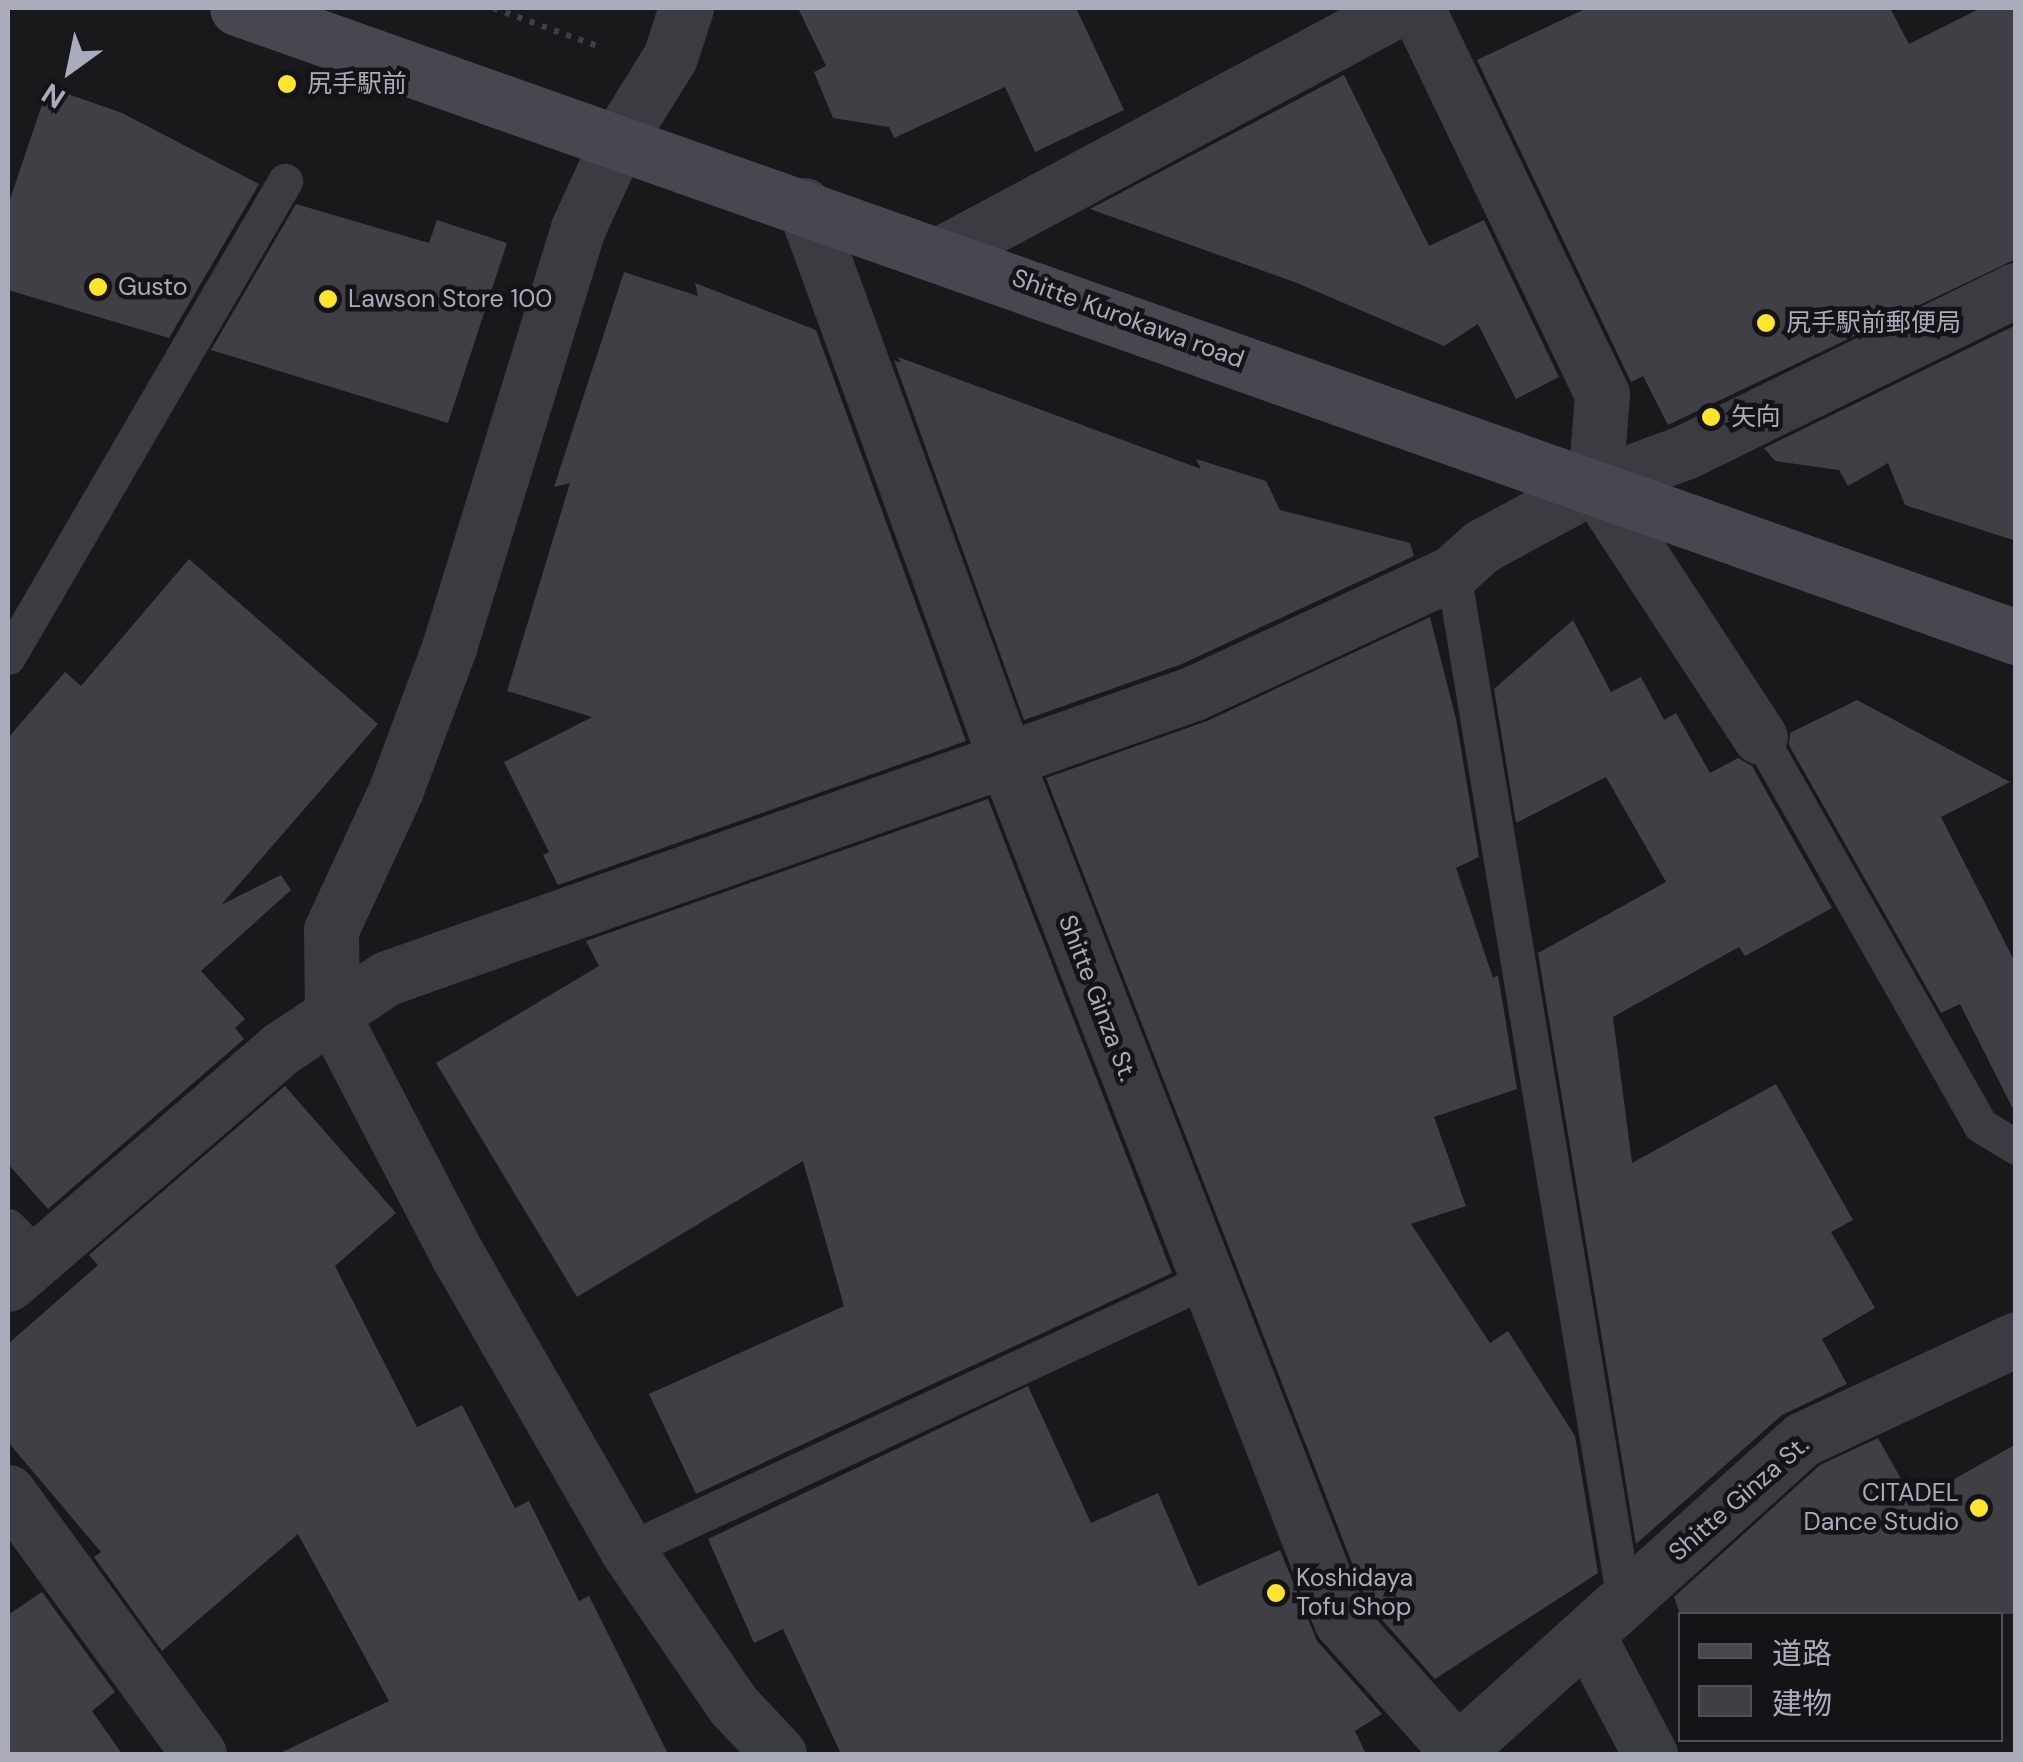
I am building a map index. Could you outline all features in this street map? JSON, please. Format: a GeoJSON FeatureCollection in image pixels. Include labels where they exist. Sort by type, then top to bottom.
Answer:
{"type":"FeatureCollection","features":[{"type":"Feature","properties":{"kind":"main road","name":"Shitte Kurokawa road"},"geometry":{"type":"LineString","coordinates":[[237,8],[942,252],[2016,638]]}},
{"type":"Feature","properties":{"kind":"street"},"geometry":{"type":"LineString","coordinates":[[686,8],[670,57],[618,141],[578,228],[450,645],[395,792],[332,930],[332,1014],[457,1254],[628,1550],[734,1706],[779,1754]]}},
{"type":"Feature","properties":{"kind":"street"},"geometry":{"type":"LineString","coordinates":[[942,252],[1400,8]]}},
{"type":"Feature","properties":{"kind":"street"},"geometry":{"type":"LineString","coordinates":[[1417,8],[1602,394],[1596,485],[1760,737]]}},
{"type":"Feature","properties":{"kind":"street","name":"Shitte Ginza St."},"geometry":{"type":"LineString","coordinates":[[804,206],[1007,762],[1204,1281],[1342,1621],[1456,1753],[1803,1439],[2016,1339]]}},
{"type":"Feature","properties":{"kind":"street"},"geometry":{"type":"LineString","coordinates":[[18,1255],[280,1049],[386,978],[1194,693],[1453,572],[1482,546],[1596,485],[1685,452],[2016,290]]}},
{"type":"Feature","properties":{"kind":"street"},"geometry":{"type":"LineString","coordinates":[[8,1492],[199,1754]]}},
{"type":"Feature","properties":{"kind":"street"},"geometry":{"type":"LineString","coordinates":[[1606,1617],[1650,1754]]}},
{"type":"Feature","properties":{"kind":"lane"},"geometry":{"type":"LineString","coordinates":[[8,657],[286,181]]}},
{"type":"Feature","properties":{"kind":"lane"},"geometry":{"type":"LineString","coordinates":[[1453,572],[1606,1617]]}},
{"type":"Feature","properties":{"kind":"lane"},"geometry":{"type":"LineString","coordinates":[[1760,737],[1980,1124],[2016,1146]]}},
{"type":"Feature","properties":{"kind":"lane"},"geometry":{"type":"LineString","coordinates":[[628,1550],[1204,1281]]}},
{"type":"Feature","properties":{"kind":"path"},"geometry":{"type":"LineString","coordinates":[[493,8],[612,50]]}},
{"type":"Feature","properties":{"kind":"building"},"geometry":{"type":"Polygon","coordinates":[[[798,8],[1076,8],[1124,110],[1035,152],[1005,87],[894,138],[889,127],[833,118],[814,72],[826,66],[798,8]]]}},
{"type":"Feature","properties":{"kind":"building"},"geometry":{"type":"Polygon","coordinates":[[[1587,8],[1890,8],[1909,44],[1981,8],[2016,8],[2016,259],[1668,425],[1643,376],[1631,382],[1477,60],[1587,8]]]}},
{"type":"Feature","properties":{"kind":"building"},"geometry":{"type":"Polygon","coordinates":[[[1344,75],[1429,246],[1484,220],[1559,377],[1516,399],[1478,324],[1444,346],[1297,283],[1090,209],[1344,75]]]}},
{"type":"Feature","properties":{"kind":"building","name":"Gusto"},"geometry":{"type":"Polygon","coordinates":[[[48,87],[122,113],[259,184],[169,338],[8,290],[8,205],[48,87]]]}},
{"type":"Feature","properties":{"kind":"building"},"geometry":{"type":"Polygon","coordinates":[[[296,204],[429,243],[437,220],[507,243],[448,423],[211,350],[296,204]]]}},
{"type":"Feature","properties":{"kind":"building"},"geometry":{"type":"Polygon","coordinates":[[[624,272],[698,296],[695,283],[816,330],[966,741],[558,885],[543,855],[549,852],[504,762],[592,717],[507,691],[570,483],[554,487],[624,272]]]}},
{"type":"Feature","properties":{"kind":"building"},"geometry":{"type":"Polygon","coordinates":[[[2016,325],[2016,541],[1905,505],[1888,463],[1848,486],[1839,470],[1775,461],[1764,448],[2016,325]]]}},
{"type":"Feature","properties":{"kind":"building"},"geometry":{"type":"Polygon","coordinates":[[[898,357],[1201,469],[1196,459],[1266,481],[1280,510],[1410,543],[1414,556],[1182,664],[1024,720],[894,360],[901,363],[898,357]]]}},
{"type":"Feature","properties":{"kind":"building"},"geometry":{"type":"Polygon","coordinates":[[[189,559],[378,724],[221,905],[281,875],[291,890],[201,971],[245,1019],[235,1028],[244,1039],[48,1209],[8,1164],[8,738],[65,672],[81,686],[189,559]]]}},
{"type":"Feature","properties":{"kind":"building"},"geometry":{"type":"Polygon","coordinates":[[[1430,617],[1456,719],[1479,857],[1456,868],[1493,978],[1498,975],[1517,1089],[1434,1117],[1466,1206],[1411,1224],[1490,1343],[1508,1331],[1575,1436],[1598,1573],[1435,1679],[1368,1604],[1046,778],[1207,721],[1430,617]]]}},
{"type":"Feature","properties":{"kind":"building"},"geometry":{"type":"Polygon","coordinates":[[[1573,620],[1611,692],[1641,677],[1664,720],[1676,713],[1710,773],[1738,758],[1752,766],[1832,908],[1745,956],[1739,947],[1613,1017],[1632,1163],[1776,1084],[1853,1220],[1831,1232],[1875,1308],[1822,1339],[1847,1384],[1782,1415],[1636,1544],[1538,953],[1666,882],[1606,777],[1516,823],[1494,689],[1573,620]]]}},
{"type":"Feature","properties":{"kind":"building"},"geometry":{"type":"Polygon","coordinates":[[[1857,700],[2010,782],[1941,817],[2016,964],[2016,1115],[1960,1004],[1941,1013],[1789,745],[1790,733],[1857,700]]]}},
{"type":"Feature","properties":{"kind":"building"},"geometry":{"type":"Polygon","coordinates":[[[988,799],[1172,1273],[696,1494],[649,1394],[844,1306],[803,1161],[577,1297],[436,1063],[599,966],[586,941],[988,799]]]}},
{"type":"Feature","properties":{"kind":"building"},"geometry":{"type":"Polygon","coordinates":[[[285,1086],[396,1213],[335,1266],[417,1427],[462,1405],[515,1508],[529,1501],[579,1601],[589,1596],[668,1754],[278,1754],[389,1701],[298,1534],[162,1651],[94,1557],[101,1552],[8,1442],[8,1344],[98,1265],[89,1255],[285,1086]]]}},
{"type":"Feature","properties":{"kind":"building"},"geometry":{"type":"Polygon","coordinates":[[[1028,1386],[1091,1523],[1158,1493],[1198,1586],[1280,1550],[1317,1641],[1382,1714],[1355,1731],[1366,1754],[841,1754],[783,1629],[754,1643],[708,1539],[1028,1386]]]}},
{"type":"Feature","properties":{"kind":"building"},"geometry":{"type":"Polygon","coordinates":[[[1878,1438],[1914,1502],[2016,1444],[2016,1614],[1679,1612],[1674,1597],[1820,1465],[1878,1438]]]}},
{"type":"Feature","properties":{"kind":"building"},"geometry":{"type":"Polygon","coordinates":[[[42,1592],[115,1692],[92,1711],[122,1754],[8,1754],[8,1615],[42,1592]]]}},
{"type":"Feature","properties":{"kind":"place","name":"尻手駅前"},"geometry":{"type":"Point","coordinates":[287,84]}},
{"type":"Feature","properties":{"kind":"place","name":"Gusto"},"geometry":{"type":"Point","coordinates":[98,287]}},
{"type":"Feature","properties":{"kind":"place","name":"Lawson Store 100"},"geometry":{"type":"Point","coordinates":[328,299]}},
{"type":"Feature","properties":{"kind":"place","name":"尻手駅前郵便局"},"geometry":{"type":"Point","coordinates":[1766,323]}},
{"type":"Feature","properties":{"kind":"place","name":"矢向"},"geometry":{"type":"Point","coordinates":[1711,417]}},
{"type":"Feature","properties":{"kind":"place","name":"CITADEL Dance Studio"},"geometry":{"type":"Point","coordinates":[1979,1508]}},
{"type":"Feature","properties":{"kind":"place","name":"Koshidaya Tofu Shop"},"geometry":{"type":"Point","coordinates":[1276,1593]}}]}
